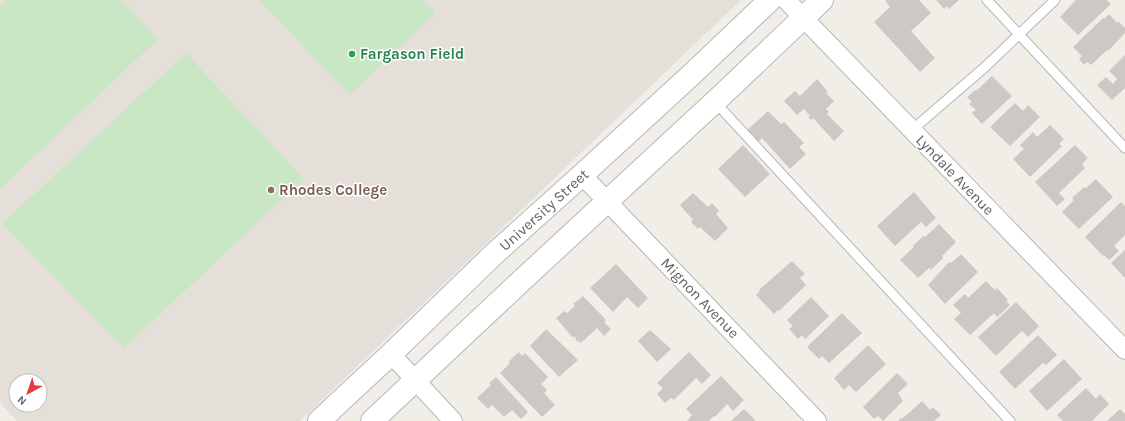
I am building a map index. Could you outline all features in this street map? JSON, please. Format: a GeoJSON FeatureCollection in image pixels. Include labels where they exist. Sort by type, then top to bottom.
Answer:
{"type":"FeatureCollection","features":[{"type":"Feature","properties":{"kind":"main road","name":"University Street"},"geometry":{"type":"LineString","coordinates":[[319,421],[391,354],[493,255],[582,176],[770,0]]}},
{"type":"Feature","properties":{"kind":"main road"},"geometry":{"type":"LineString","coordinates":[[372,421],[822,0]]}},
{"type":"Feature","properties":{"kind":"street","name":"Lyndale Avenue"},"geometry":{"type":"LineString","coordinates":[[786,0],[1125,350]]}},
{"type":"Feature","properties":{"kind":"street","name":"Mignon Avenue"},"geometry":{"type":"LineString","coordinates":[[582,176],[817,421]]}},
{"type":"Feature","properties":{"kind":"street"},"geometry":{"type":"LineString","coordinates":[[391,354],[453,421]]}},
{"type":"Feature","properties":{"kind":"lane"},"geometry":{"type":"LineString","coordinates":[[987,0],[1125,148]]}},
{"type":"Feature","properties":{"kind":"lane"},"geometry":{"type":"LineString","coordinates":[[912,130],[984,67],[1055,0]]}},
{"type":"Feature","properties":{"kind":"lane"},"geometry":{"type":"LineString","coordinates":[[714,102],[1010,421]]}},
{"type":"Feature","properties":{"kind":"shaded area","name":"Rhodes College"},"geometry":{"type":"Polygon","coordinates":[[[0,0],[741,0],[300,421],[17,421],[9,413],[48,413],[48,373],[8,373],[8,411],[0,403],[0,0]]]}},
{"type":"Feature","properties":{"kind":"green space"},"geometry":{"type":"Polygon","coordinates":[[[6,0],[121,0],[158,39],[0,189],[0,6],[6,0]]]}},
{"type":"Feature","properties":{"kind":"green space","name":"Fargason Field"},"geometry":{"type":"Polygon","coordinates":[[[260,0],[423,0],[436,13],[349,95],[260,0]]]}},
{"type":"Feature","properties":{"kind":"green space"},"geometry":{"type":"Polygon","coordinates":[[[186,53],[304,179],[124,348],[2,224],[186,53]]]}},
{"type":"Feature","properties":{"kind":"building"},"geometry":{"type":"Polygon","coordinates":[[[919,0],[931,13],[911,31],[935,58],[920,72],[874,22],[890,7],[885,1],[919,0]]]}},
{"type":"Feature","properties":{"kind":"building"},"geometry":{"type":"Polygon","coordinates":[[[936,0],[959,0],[949,9],[947,6],[944,9],[936,0]]]}},
{"type":"Feature","properties":{"kind":"building"},"geometry":{"type":"Polygon","coordinates":[[[1076,0],[1107,0],[1111,4],[1078,35],[1060,17],[1076,0]]]}},
{"type":"Feature","properties":{"kind":"building"},"geometry":{"type":"Polygon","coordinates":[[[1109,14],[1117,23],[1118,21],[1125,28],[1125,33],[1108,51],[1107,50],[1091,65],[1087,62],[1084,65],[1079,59],[1082,56],[1073,47],[1109,14]]]}},
{"type":"Feature","properties":{"kind":"building"},"geometry":{"type":"Polygon","coordinates":[[[1125,55],[1125,88],[1112,100],[1097,85],[1106,77],[1113,84],[1117,79],[1109,71],[1125,55]]]}},
{"type":"Feature","properties":{"kind":"building"},"geometry":{"type":"Polygon","coordinates":[[[992,76],[1012,96],[982,124],[972,113],[976,110],[969,104],[972,102],[967,97],[992,76]]]}},
{"type":"Feature","properties":{"kind":"building"},"geometry":{"type":"Polygon","coordinates":[[[817,79],[828,92],[826,93],[834,101],[826,109],[829,112],[827,114],[844,131],[834,141],[813,118],[811,120],[808,117],[810,116],[804,109],[797,115],[784,101],[795,91],[800,96],[817,79]]]}},
{"type":"Feature","properties":{"kind":"building"},"geometry":{"type":"Polygon","coordinates":[[[1015,103],[1023,111],[1028,105],[1040,117],[1010,146],[990,127],[1015,103]]]}},
{"type":"Feature","properties":{"kind":"building"},"geometry":{"type":"Polygon","coordinates":[[[768,111],[781,124],[784,122],[804,143],[799,147],[806,154],[790,169],[762,138],[756,144],[745,132],[768,111]]]}},
{"type":"Feature","properties":{"kind":"building"},"geometry":{"type":"Polygon","coordinates":[[[1050,125],[1064,139],[1059,144],[1062,146],[1030,177],[1013,159],[1024,149],[1020,145],[1033,132],[1037,137],[1050,125]]]}},
{"type":"Feature","properties":{"kind":"building"},"geometry":{"type":"Polygon","coordinates":[[[743,145],[770,174],[745,197],[718,169],[743,145]]]}},
{"type":"Feature","properties":{"kind":"building"},"geometry":{"type":"Polygon","coordinates":[[[1075,145],[1088,158],[1082,164],[1085,168],[1059,193],[1065,199],[1057,206],[1035,182],[1075,145]]]}},
{"type":"Feature","properties":{"kind":"building"},"geometry":{"type":"Polygon","coordinates":[[[1096,179],[1113,197],[1079,229],[1062,212],[1074,200],[1072,198],[1096,179]]]}},
{"type":"Feature","properties":{"kind":"building"},"geometry":{"type":"Polygon","coordinates":[[[914,192],[936,218],[926,227],[921,222],[895,246],[877,226],[914,192]]]}},
{"type":"Feature","properties":{"kind":"building"},"geometry":{"type":"Polygon","coordinates":[[[693,193],[708,207],[712,203],[719,211],[716,214],[728,228],[715,241],[700,227],[698,229],[691,222],[693,220],[680,205],[693,193]]]}},
{"type":"Feature","properties":{"kind":"building"},"geometry":{"type":"Polygon","coordinates":[[[1121,202],[1125,206],[1125,235],[1114,246],[1119,251],[1109,260],[1104,255],[1103,256],[1085,237],[1121,202]]]}},
{"type":"Feature","properties":{"kind":"building"},"geometry":{"type":"Polygon","coordinates":[[[939,224],[956,242],[931,270],[929,268],[918,278],[900,260],[923,236],[925,237],[939,224]]]}},
{"type":"Feature","properties":{"kind":"building"},"geometry":{"type":"Polygon","coordinates":[[[1125,250],[1125,278],[1111,263],[1125,250]]]}},
{"type":"Feature","properties":{"kind":"building"},"geometry":{"type":"Polygon","coordinates":[[[961,254],[978,272],[945,304],[928,285],[949,262],[951,263],[961,254]]]}},
{"type":"Feature","properties":{"kind":"building"},"geometry":{"type":"Polygon","coordinates":[[[792,261],[805,274],[800,278],[806,285],[774,314],[756,295],[760,291],[759,290],[792,261]]]}},
{"type":"Feature","properties":{"kind":"building"},"geometry":{"type":"Polygon","coordinates":[[[616,264],[648,298],[638,308],[627,297],[613,312],[590,288],[616,264]]]}},
{"type":"Feature","properties":{"kind":"building"},"geometry":{"type":"Polygon","coordinates":[[[986,281],[995,290],[997,288],[1008,300],[1006,301],[1010,305],[997,317],[994,313],[970,335],[954,319],[961,313],[953,305],[965,294],[968,298],[986,281]]]}},
{"type":"Feature","properties":{"kind":"building"},"geometry":{"type":"Polygon","coordinates":[[[583,296],[606,320],[604,322],[611,329],[604,336],[597,328],[581,343],[575,339],[576,338],[574,336],[573,338],[556,318],[564,311],[567,313],[575,306],[573,304],[583,296]]]}},
{"type":"Feature","properties":{"kind":"building"},"geometry":{"type":"Polygon","coordinates":[[[811,297],[829,316],[805,339],[802,335],[798,339],[789,329],[793,326],[787,320],[811,297]]]}},
{"type":"Feature","properties":{"kind":"building"},"geometry":{"type":"Polygon","coordinates":[[[1016,302],[1039,326],[1028,337],[1022,331],[996,356],[978,337],[1016,302]]]}},
{"type":"Feature","properties":{"kind":"building"},"geometry":{"type":"Polygon","coordinates":[[[842,313],[862,333],[829,363],[822,356],[819,359],[807,347],[842,313]]]}},
{"type":"Feature","properties":{"kind":"building"},"geometry":{"type":"Polygon","coordinates":[[[546,329],[578,360],[559,377],[530,346],[546,329]]]}},
{"type":"Feature","properties":{"kind":"building"},"geometry":{"type":"Polygon","coordinates":[[[650,330],[671,349],[657,362],[638,341],[650,330]]]}},
{"type":"Feature","properties":{"kind":"building"},"geometry":{"type":"Polygon","coordinates":[[[1038,335],[1057,355],[1046,365],[1043,363],[1015,389],[999,372],[1038,335]]]}},
{"type":"Feature","properties":{"kind":"building"},"geometry":{"type":"Polygon","coordinates":[[[868,345],[886,364],[856,392],[849,385],[844,390],[834,378],[868,345]]]}},
{"type":"Feature","properties":{"kind":"building"},"geometry":{"type":"Polygon","coordinates":[[[519,352],[522,356],[525,353],[548,377],[541,384],[547,390],[544,393],[555,405],[542,417],[500,373],[510,363],[508,362],[519,352]]]}},
{"type":"Feature","properties":{"kind":"building"},"geometry":{"type":"Polygon","coordinates":[[[689,352],[711,375],[702,384],[696,378],[674,400],[671,398],[665,403],[657,394],[663,388],[657,383],[689,352]]]}},
{"type":"Feature","properties":{"kind":"building"},"geometry":{"type":"Polygon","coordinates":[[[1064,359],[1082,379],[1047,411],[1029,391],[1064,359]]]}},
{"type":"Feature","properties":{"kind":"building"},"geometry":{"type":"Polygon","coordinates":[[[897,373],[908,384],[898,393],[903,401],[883,421],[878,416],[874,419],[863,407],[897,373]]]}},
{"type":"Feature","properties":{"kind":"building"},"geometry":{"type":"Polygon","coordinates":[[[721,376],[744,400],[733,411],[727,404],[715,417],[714,416],[709,421],[687,421],[692,415],[686,409],[721,376]]]}},
{"type":"Feature","properties":{"kind":"building"},"geometry":{"type":"Polygon","coordinates":[[[496,377],[528,412],[521,419],[512,410],[504,417],[492,405],[488,409],[477,398],[491,385],[489,383],[496,377]]]}},
{"type":"Feature","properties":{"kind":"building"},"geometry":{"type":"Polygon","coordinates":[[[1086,388],[1096,399],[1100,394],[1109,404],[1092,421],[1063,421],[1057,415],[1086,388]]]}},
{"type":"Feature","properties":{"kind":"building"},"geometry":{"type":"Polygon","coordinates":[[[922,401],[930,410],[933,407],[941,415],[934,421],[898,421],[901,418],[902,419],[922,401]]]}},
{"type":"Feature","properties":{"kind":"building"},"geometry":{"type":"Polygon","coordinates":[[[744,409],[756,421],[731,421],[744,409]]]}},
{"type":"Feature","properties":{"kind":"building"},"geometry":{"type":"Polygon","coordinates":[[[1120,409],[1125,414],[1125,421],[1107,421],[1120,409]]]}},
{"type":"Feature","properties":{"kind":"place","name":"Fargason Field"},"geometry":{"type":"Point","coordinates":[352,54]}},
{"type":"Feature","properties":{"kind":"place","name":"Rhodes College"},"geometry":{"type":"Point","coordinates":[271,190]}}]}
